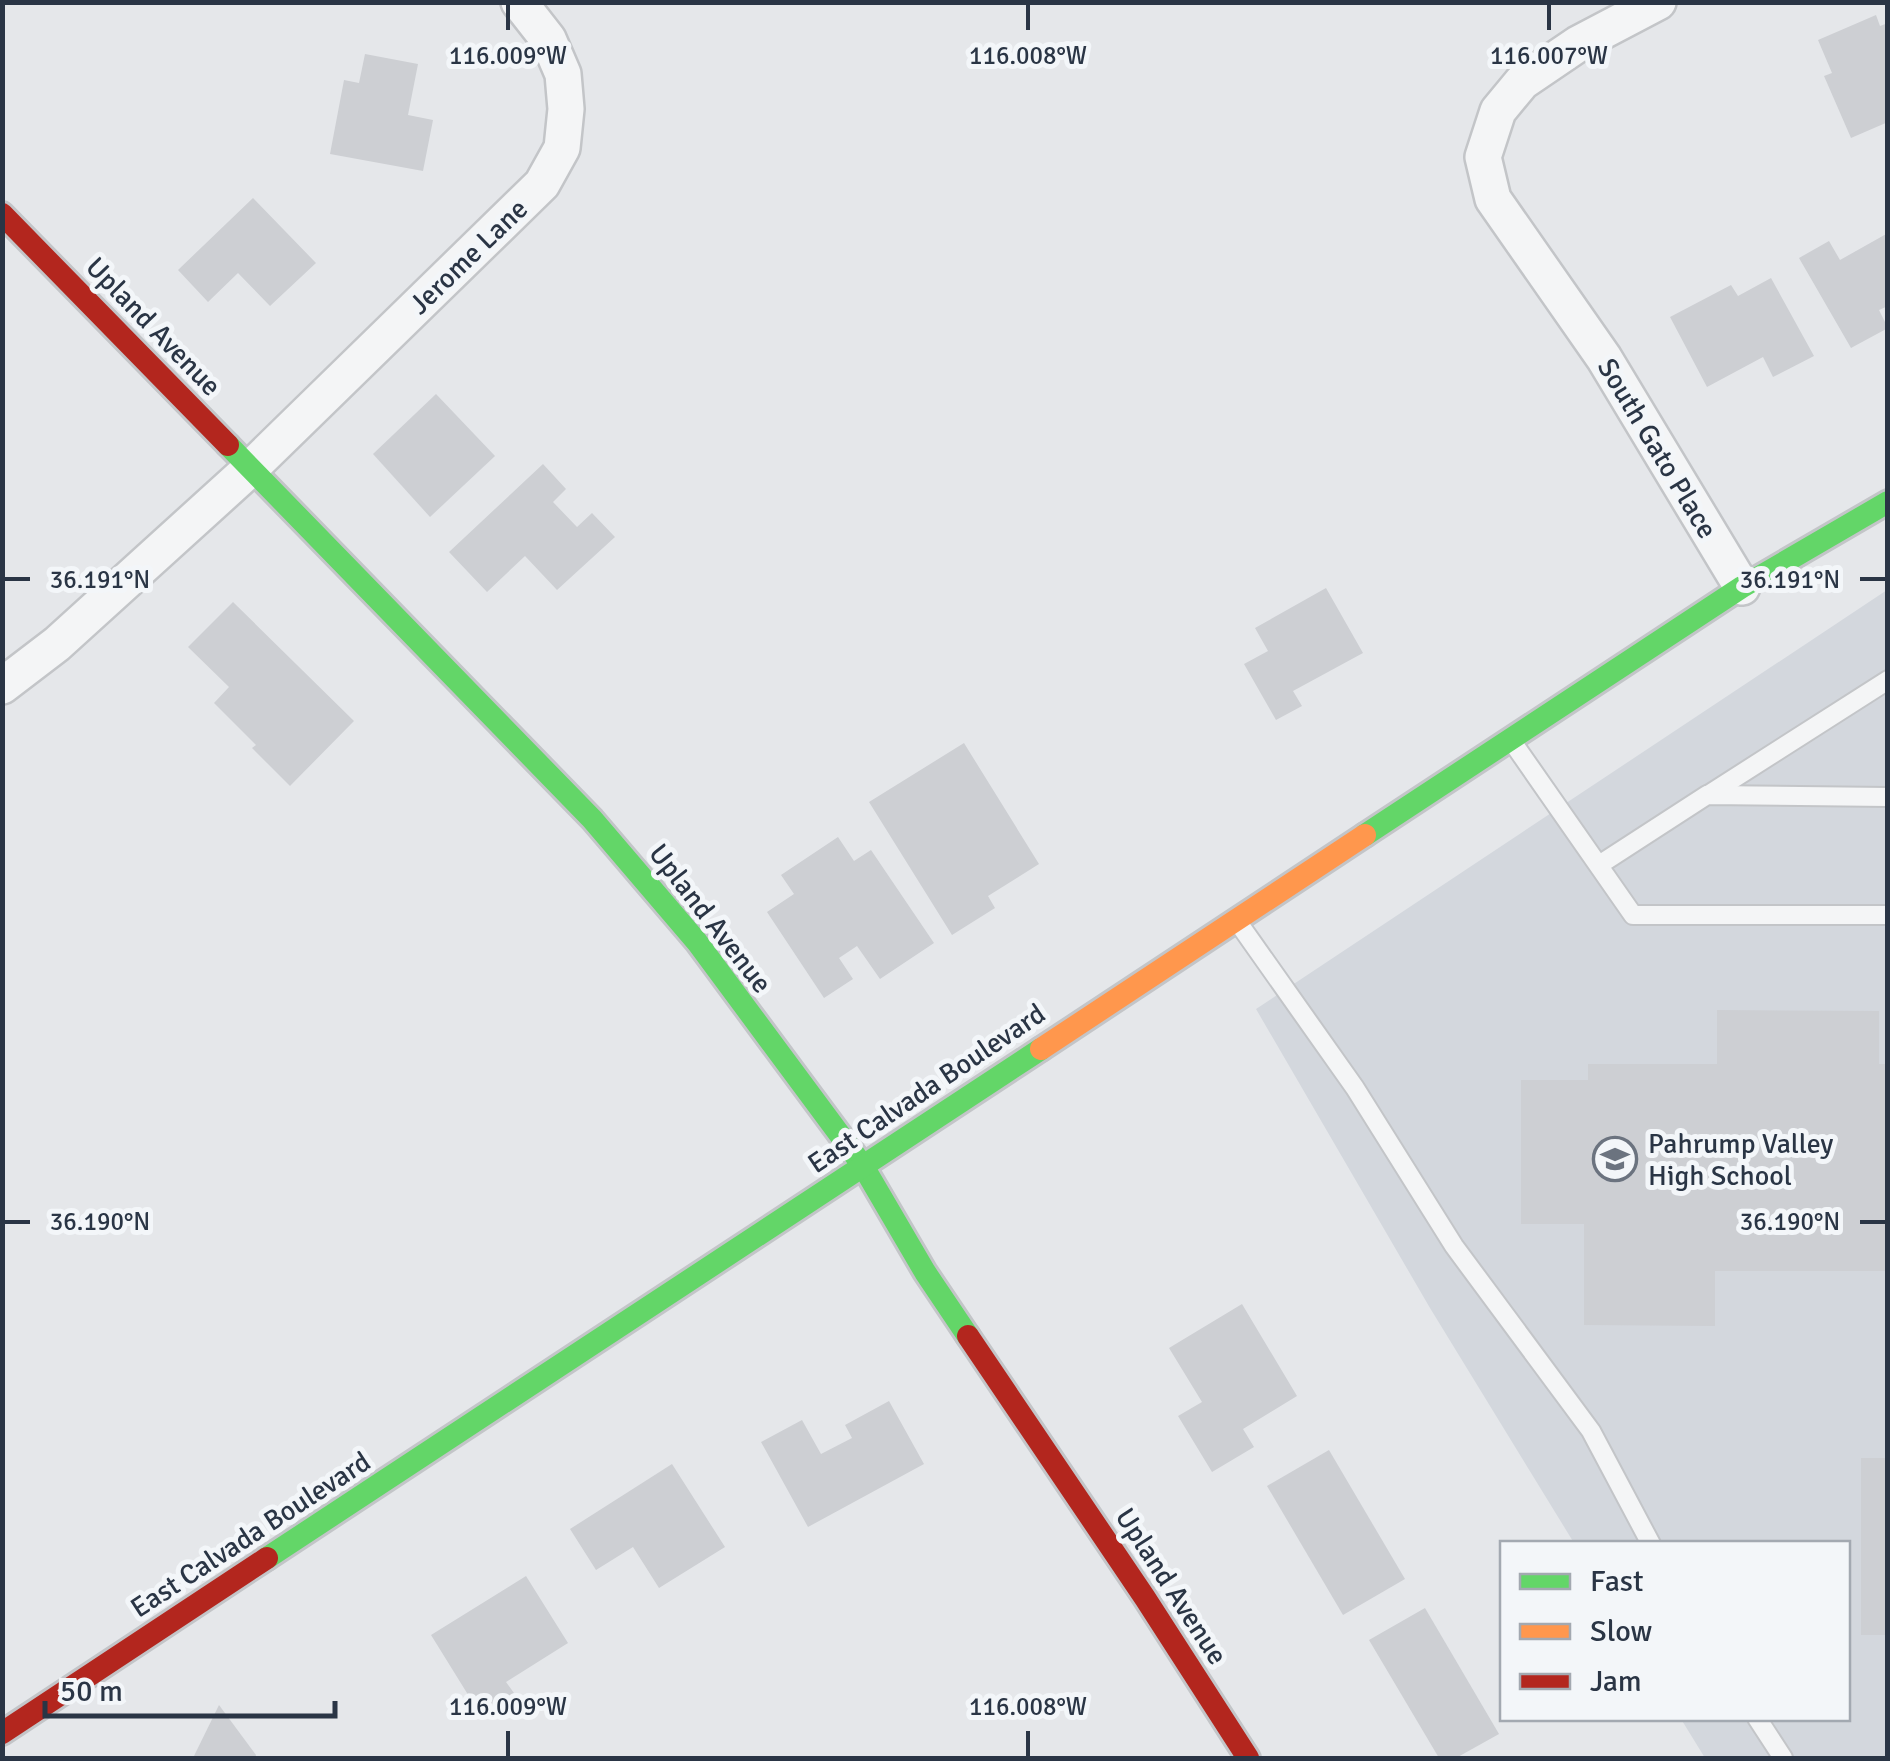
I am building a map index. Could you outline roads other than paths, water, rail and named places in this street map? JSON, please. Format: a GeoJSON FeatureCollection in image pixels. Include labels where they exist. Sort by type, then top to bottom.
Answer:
{"type":"FeatureCollection","features":[{"type":"Feature","properties":{"kind":"main road","name":"Upland Avenue"},"geometry":{"type":"LineString","coordinates":[[2,214],[592,819],[697,942],[863,1166],[925,1272],[1248,1758]]}},
{"type":"Feature","properties":{"kind":"main road","name":"East Calvada Boulevard"},"geometry":{"type":"LineString","coordinates":[[2,1733],[1742,587],[1888,502]]}},
{"type":"Feature","properties":{"kind":"street","name":"Jerome Lane"},"geometry":{"type":"LineString","coordinates":[[2,686],[58,644],[250,468],[542,184],[562,148],[566,109],[563,74],[548,39],[518,2]]}},
{"type":"Feature","properties":{"kind":"street","name":"South Gato Place"},"geometry":{"type":"LineString","coordinates":[[1658,2],[1578,44],[1522,82],[1498,111],[1483,158],[1493,198],[1604,358],[1742,587]]}},
{"type":"Feature","properties":{"kind":"lane"},"geometry":{"type":"LineString","coordinates":[[1599,865],[1882,686]]}},
{"type":"Feature","properties":{"kind":"lane"},"geometry":{"type":"LineString","coordinates":[[1510,740],[1633,915],[1888,915]]}},
{"type":"Feature","properties":{"kind":"lane"},"geometry":{"type":"LineString","coordinates":[[1707,795],[1888,797]]}},
{"type":"Feature","properties":{"kind":"lane"},"geometry":{"type":"LineString","coordinates":[[1237,920],[1355,1088],[1454,1246],[1591,1431],[1649,1541]]}},
{"type":"Feature","properties":{"kind":"lane"},"geometry":{"type":"LineString","coordinates":[[1759,1721],[1784,1758]]}},
{"type":"Feature","properties":{"kind":"place","name":"Pahrump Valley High School"},"geometry":{"type":"Point","coordinates":[1615,1159]}}]}
